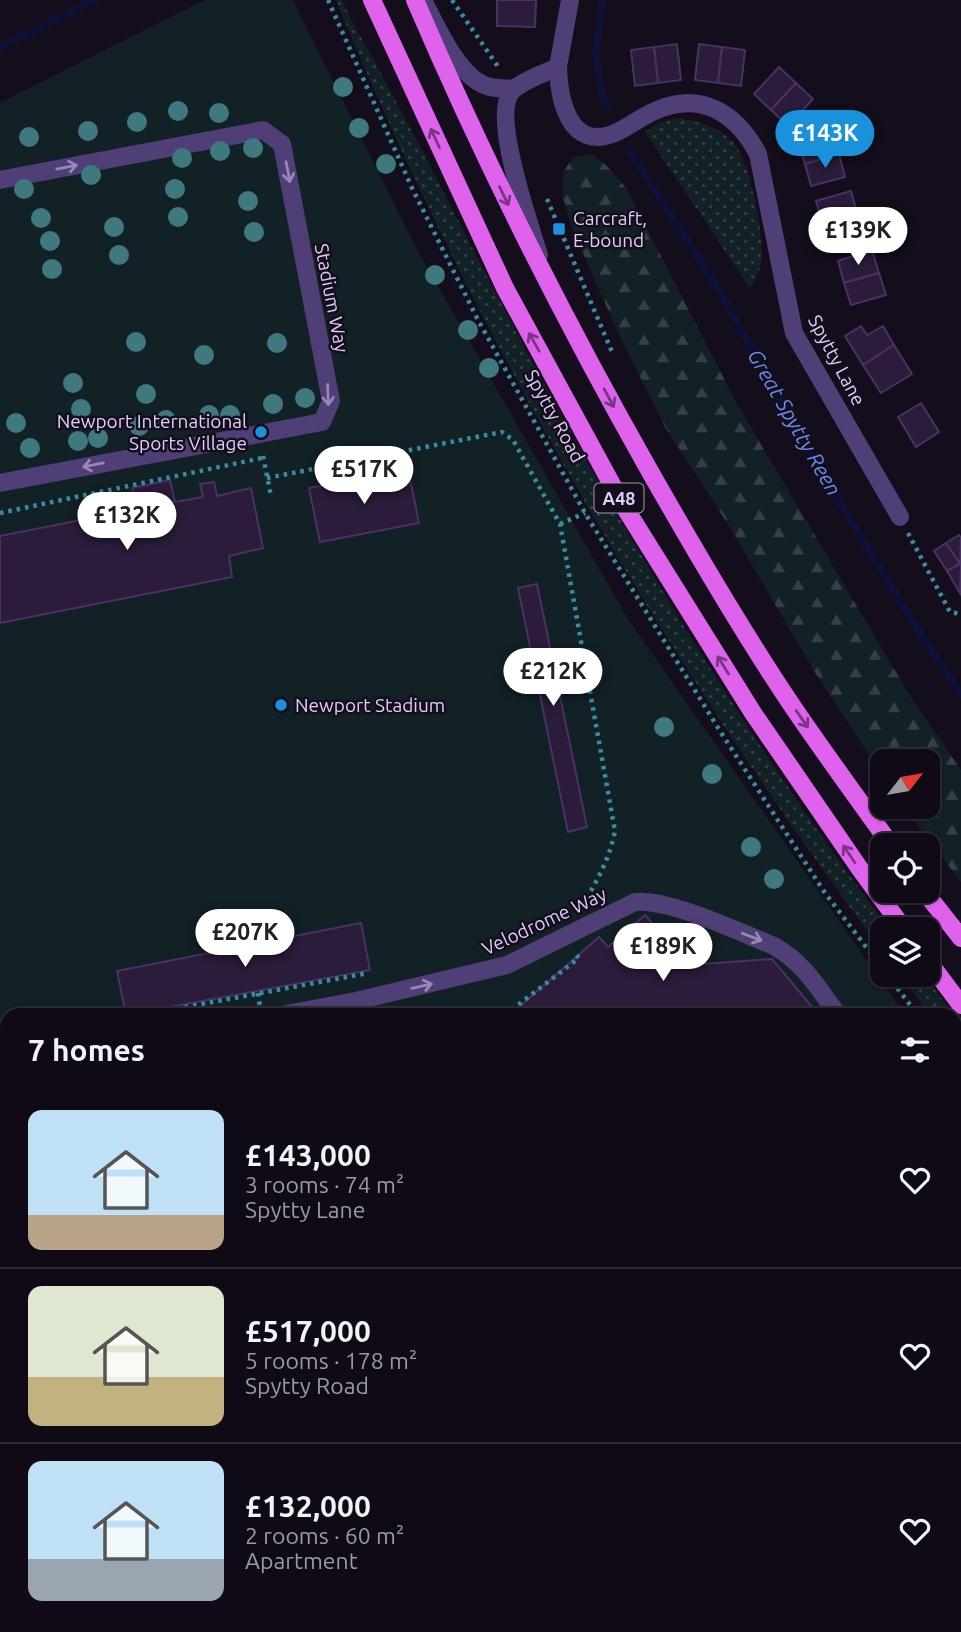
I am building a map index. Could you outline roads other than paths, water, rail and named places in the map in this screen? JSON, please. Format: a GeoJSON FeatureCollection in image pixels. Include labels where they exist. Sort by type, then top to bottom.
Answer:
{"type":"FeatureCollection","features":[{"type":"Feature","properties":{"kind":"main road","name":"Spytty Road"},"geometry":{"type":"LineString","coordinates":[[372,0],[505,288],[622,503],[753,713],[895,917]]}},
{"type":"Feature","properties":{"kind":"main road","name":"A48"},"geometry":{"type":"LineString","coordinates":[[415,0],[456,96],[546,282],[693,548],[792,705],[883,833]]}},
{"type":"Feature","properties":{"kind":"main road"},"geometry":{"type":"LineString","coordinates":[[933,903],[961,938]]}},
{"type":"Feature","properties":{"kind":"main road"},"geometry":{"type":"LineString","coordinates":[[940,977],[961,1005]]}},
{"type":"Feature","properties":{"kind":"street"},"geometry":{"type":"LineString","coordinates":[[422,0],[464,70],[487,86],[514,89]]}},
{"type":"Feature","properties":{"kind":"street","name":"Spytty Lane"},"geometry":{"type":"LineString","coordinates":[[570,0],[558,67],[558,87],[571,124],[584,134],[599,137],[614,134],[655,110],[687,103],[722,112],[749,136],[758,154],[794,333],[900,517]]}},
{"type":"Feature","properties":{"kind":"street"},"geometry":{"type":"LineString","coordinates":[[546,282],[507,139],[505,110],[506,101],[514,89],[558,67]]}},
{"type":"Feature","properties":{"kind":"street","name":"Stadium Way"},"geometry":{"type":"LineString","coordinates":[[0,180],[262,130],[282,144],[331,401],[322,422],[0,483]]}},
{"type":"Feature","properties":{"kind":"street","name":"Velodrome Way"},"geometry":{"type":"LineString","coordinates":[[355,1008],[488,971],[567,938],[635,902],[647,901],[671,907],[789,954],[801,964],[833,1008]]}},
{"type":"Feature","properties":{"kind":"waterway"},"geometry":{"type":"LineString","coordinates":[[0,47],[95,0]]}},
{"type":"Feature","properties":{"kind":"waterway","name":"Great Spytty Reen"},"geometry":{"type":"LineString","coordinates":[[603,0],[596,52],[598,76],[606,105]]}},
{"type":"Feature","properties":{"kind":"waterway","name":"Great Spytty Reen"},"geometry":{"type":"LineString","coordinates":[[629,150],[718,288],[801,438],[913,622],[961,695]]}},
{"type":"Feature","properties":{"kind":"place","name":"Carcraft, E-bound"},"geometry":{"type":"Point","coordinates":[559,229]}},
{"type":"Feature","properties":{"kind":"place","name":"Newport International Sports Village"},"geometry":{"type":"Point","coordinates":[261,432]}},
{"type":"Feature","properties":{"kind":"place","name":"Newport Stadium"},"geometry":{"type":"Point","coordinates":[281,705]}}]}
